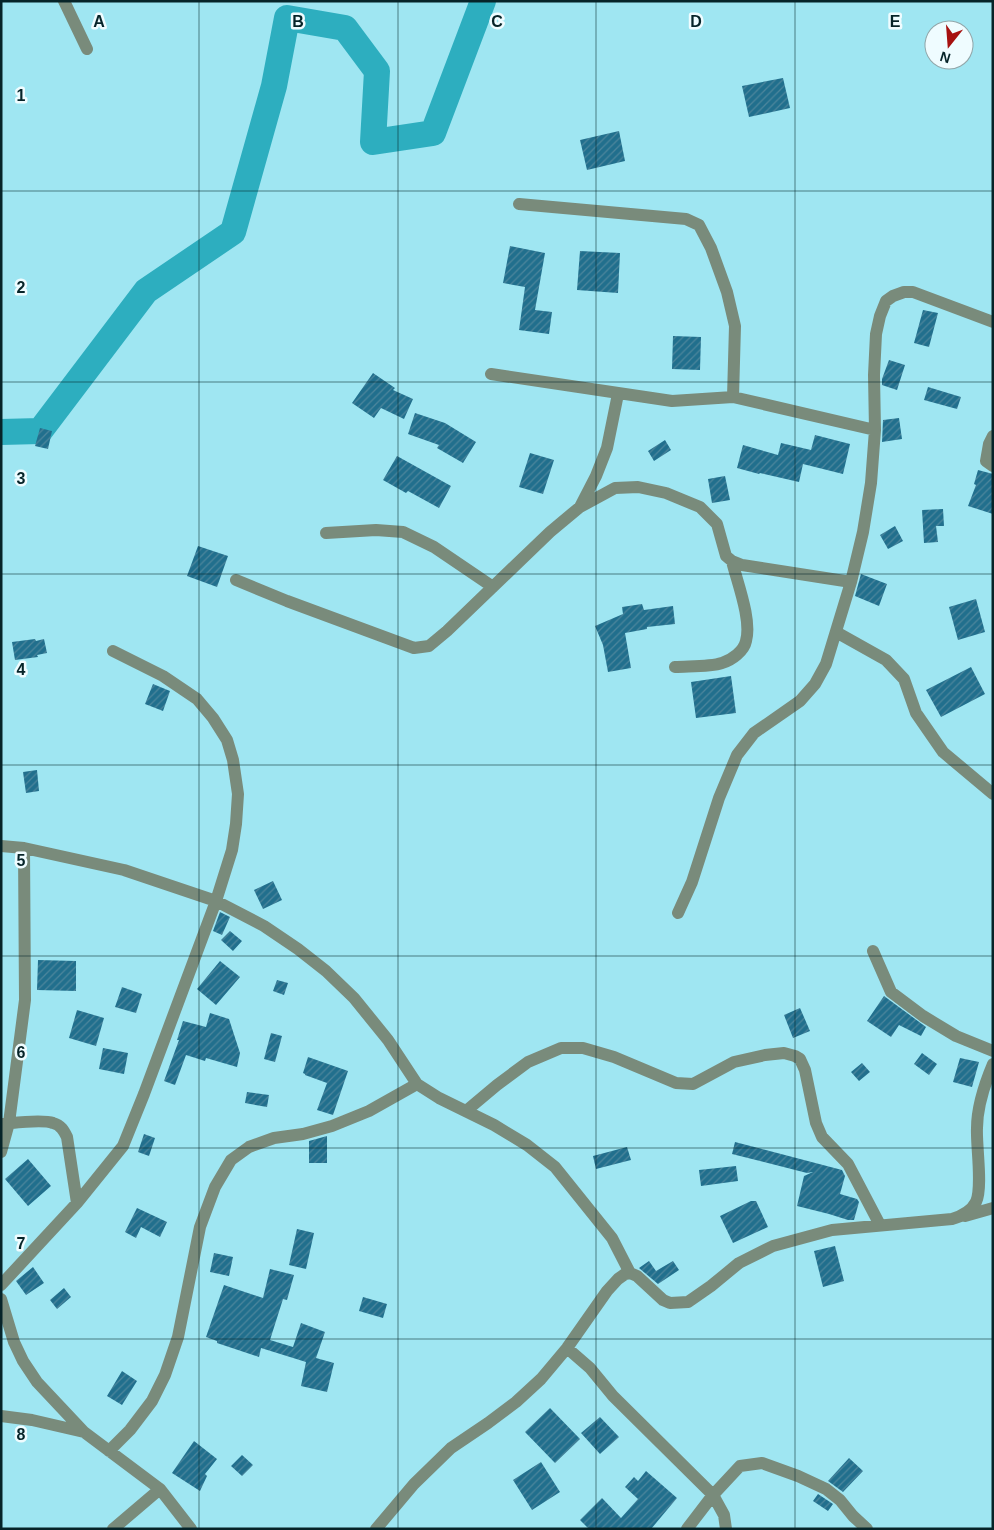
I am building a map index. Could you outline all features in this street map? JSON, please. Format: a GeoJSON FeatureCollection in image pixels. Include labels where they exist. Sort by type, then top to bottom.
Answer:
{"type":"FeatureCollection","features":[{"type":"Feature","properties":{"kind":"street"},"geometry":{"type":"LineString","coordinates":[[64,1],[87,49]]}},
{"type":"Feature","properties":{"kind":"street"},"geometry":{"type":"LineString","coordinates":[[519,204],[686,219],[699,225],[711,248],[735,326],[734,396]]}},
{"type":"Feature","properties":{"kind":"street"},"geometry":{"type":"LineString","coordinates":[[678,914],[692,882],[719,798],[737,755],[754,733],[800,701],[815,684],[826,664],[851,582],[863,532],[871,483],[875,430],[874,375],[876,334],[886,301],[904,292],[913,292],[993,322]]}},
{"type":"Feature","properties":{"kind":"street"},"geometry":{"type":"LineString","coordinates":[[491,374],[618,394],[672,400],[734,396],[875,430]]}},
{"type":"Feature","properties":{"kind":"street"},"geometry":{"type":"LineString","coordinates":[[580,507],[596,476],[607,448],[618,394]]}},
{"type":"Feature","properties":{"kind":"street"},"geometry":{"type":"LineString","coordinates":[[993,436],[989,444],[986,461],[993,466]]}},
{"type":"Feature","properties":{"kind":"street"},"geometry":{"type":"LineString","coordinates":[[236,580],[287,602],[414,648],[429,646],[550,532],[580,507],[615,488],[638,487],[666,493],[700,508],[717,524],[726,556],[732,561],[742,565],[851,582]]}},
{"type":"Feature","properties":{"kind":"street"},"geometry":{"type":"LineString","coordinates":[[326,533],[376,530],[404,532],[434,547],[493,587]]}},
{"type":"Feature","properties":{"kind":"street"},"geometry":{"type":"LineString","coordinates":[[675,667],[721,663],[736,656],[746,642],[747,620],[732,561]]}},
{"type":"Feature","properties":{"kind":"street"},"geometry":{"type":"LineString","coordinates":[[836,632],[886,660],[904,679],[916,713],[943,752],[993,794]]}},
{"type":"Feature","properties":{"kind":"street"},"geometry":{"type":"LineString","coordinates":[[1,1285],[77,1203],[123,1146],[216,900],[232,850],[238,794],[233,760],[227,740],[214,718],[197,698],[163,676],[113,652]]}},
{"type":"Feature","properties":{"kind":"street"},"geometry":{"type":"LineString","coordinates":[[1,846],[24,848],[124,870],[216,900],[264,926],[298,949],[326,971],[354,998],[388,1040],[417,1084],[439,1098],[494,1124],[527,1145],[555,1167],[612,1238],[630,1273]]}},
{"type":"Feature","properties":{"kind":"street"},"geometry":{"type":"LineString","coordinates":[[1,1152],[25,1000],[24,848]]}},
{"type":"Feature","properties":{"kind":"street"},"geometry":{"type":"LineString","coordinates":[[873,951],[891,992],[923,1016],[956,1036],[993,1051]]}},
{"type":"Feature","properties":{"kind":"street"},"geometry":{"type":"LineString","coordinates":[[466,1111],[528,1062],[561,1048],[583,1048],[614,1057],[676,1083],[693,1084],[734,1062],[784,1053],[795,1056],[800,1059],[805,1070],[816,1123],[822,1137],[848,1164],[880,1225]]}},
{"type":"Feature","properties":{"kind":"street"},"geometry":{"type":"LineString","coordinates":[[965,1216],[976,1202],[979,1188],[977,1127],[980,1105],[993,1064]]}},
{"type":"Feature","properties":{"kind":"street"},"geometry":{"type":"LineString","coordinates":[[109,1451],[130,1430],[152,1401],[165,1375],[178,1337],[200,1227],[214,1187],[231,1160],[249,1147],[274,1138],[304,1134],[332,1126],[369,1110],[417,1084]]}},
{"type":"Feature","properties":{"kind":"street"},"geometry":{"type":"LineString","coordinates":[[5,1124],[53,1123],[62,1128],[68,1137],[77,1203]]}},
{"type":"Feature","properties":{"kind":"street"},"geometry":{"type":"LineString","coordinates":[[376,1529],[420,1478],[451,1448],[516,1402],[541,1379],[567,1348],[606,1290],[625,1274],[630,1273],[637,1276],[662,1300],[670,1303],[688,1302],[739,1263],[773,1246],[832,1230],[952,1219],[993,1208]]}},
{"type":"Feature","properties":{"kind":"street"},"geometry":{"type":"LineString","coordinates":[[1,1299],[14,1342],[23,1361],[37,1382],[84,1432],[160,1489],[191,1529]]}},
{"type":"Feature","properties":{"kind":"street"},"geometry":{"type":"LineString","coordinates":[[567,1348],[590,1368],[613,1396],[713,1495],[724,1515],[726,1529]]}},
{"type":"Feature","properties":{"kind":"street"},"geometry":{"type":"LineString","coordinates":[[1,1416],[32,1420],[84,1432]]}},
{"type":"Feature","properties":{"kind":"street"},"geometry":{"type":"LineString","coordinates":[[687,1529],[713,1495],[740,1466],[762,1463],[798,1476],[826,1489],[840,1500],[867,1529]]}},
{"type":"Feature","properties":{"kind":"street"},"geometry":{"type":"LineString","coordinates":[[113,1529],[160,1489]]}},
{"type":"Feature","properties":{"kind":"building"},"geometry":{"type":"Polygon","coordinates":[[[783,78],[790,108],[749,117],[742,86],[783,78]]]}},
{"type":"Feature","properties":{"kind":"building"},"geometry":{"type":"Polygon","coordinates":[[[619,131],[625,161],[587,170],[580,140],[619,131]]]}},
{"type":"Feature","properties":{"kind":"building"},"geometry":{"type":"Polygon","coordinates":[[[510,246],[545,253],[535,310],[552,312],[549,334],[519,330],[525,287],[503,283],[510,246]]]}},
{"type":"Feature","properties":{"kind":"building"},"geometry":{"type":"Polygon","coordinates":[[[580,251],[620,253],[618,293],[577,290],[580,251]]]}},
{"type":"Feature","properties":{"kind":"building"},"geometry":{"type":"Polygon","coordinates":[[[923,310],[938,313],[929,347],[914,343],[923,310]]]}},
{"type":"Feature","properties":{"kind":"building"},"geometry":{"type":"Polygon","coordinates":[[[673,336],[701,337],[700,370],[672,369],[673,336]]]}},
{"type":"Feature","properties":{"kind":"building"},"geometry":{"type":"Polygon","coordinates":[[[889,360],[905,365],[897,390],[882,385],[882,379],[889,360]]]}},
{"type":"Feature","properties":{"kind":"building"},"geometry":{"type":"Polygon","coordinates":[[[373,373],[395,388],[393,390],[413,399],[404,419],[381,408],[374,418],[352,403],[373,373]]]}},
{"type":"Feature","properties":{"kind":"building"},"geometry":{"type":"Polygon","coordinates":[[[928,387],[961,397],[957,409],[924,400],[928,387]]]}},
{"type":"Feature","properties":{"kind":"building"},"geometry":{"type":"Polygon","coordinates":[[[415,413],[445,423],[476,442],[463,463],[437,448],[439,445],[408,434],[415,413]]]}},
{"type":"Feature","properties":{"kind":"building"},"geometry":{"type":"Polygon","coordinates":[[[899,418],[902,439],[882,442],[883,420],[899,418]]]}},
{"type":"Feature","properties":{"kind":"building"},"geometry":{"type":"Polygon","coordinates":[[[40,428],[52,431],[48,449],[35,446],[40,428]]]}},
{"type":"Feature","properties":{"kind":"building"},"geometry":{"type":"Polygon","coordinates":[[[815,435],[850,444],[843,474],[803,464],[799,482],[737,468],[743,445],[778,455],[781,443],[811,450],[815,435]]]}},
{"type":"Feature","properties":{"kind":"building"},"geometry":{"type":"Polygon","coordinates":[[[665,440],[671,450],[654,461],[648,451],[665,440]]]}},
{"type":"Feature","properties":{"kind":"building"},"geometry":{"type":"Polygon","coordinates":[[[530,453],[554,460],[543,494],[519,487],[530,453]]]}},
{"type":"Feature","properties":{"kind":"building"},"geometry":{"type":"Polygon","coordinates":[[[397,456],[451,486],[439,508],[383,480],[397,456]]]}},
{"type":"Feature","properties":{"kind":"building"},"geometry":{"type":"Polygon","coordinates":[[[978,470],[993,474],[993,514],[968,506],[976,485],[974,484],[978,470]]]}},
{"type":"Feature","properties":{"kind":"building"},"geometry":{"type":"Polygon","coordinates":[[[725,476],[730,500],[712,503],[708,479],[725,476]]]}},
{"type":"Feature","properties":{"kind":"building"},"geometry":{"type":"Polygon","coordinates":[[[943,509],[944,526],[936,526],[938,542],[924,543],[922,510],[943,509]]]}},
{"type":"Feature","properties":{"kind":"building"},"geometry":{"type":"Polygon","coordinates":[[[895,526],[903,541],[888,549],[880,535],[895,526]]]}},
{"type":"Feature","properties":{"kind":"building"},"geometry":{"type":"Polygon","coordinates":[[[198,546],[228,556],[217,587],[187,576],[198,546]]]}},
{"type":"Feature","properties":{"kind":"building"},"geometry":{"type":"Polygon","coordinates":[[[861,574],[887,584],[879,606],[855,596],[861,574]]]}},
{"type":"Feature","properties":{"kind":"building"},"geometry":{"type":"Polygon","coordinates":[[[976,599],[985,632],[958,640],[949,607],[976,599]]]}},
{"type":"Feature","properties":{"kind":"building"},"geometry":{"type":"Polygon","coordinates":[[[642,604],[644,610],[673,606],[675,624],[647,627],[647,629],[625,633],[631,668],[608,672],[603,645],[595,626],[623,614],[622,607],[642,604]]]}},
{"type":"Feature","properties":{"kind":"building"},"geometry":{"type":"Polygon","coordinates":[[[35,639],[36,641],[44,639],[47,653],[37,655],[38,657],[15,660],[12,642],[35,639]]]}},
{"type":"Feature","properties":{"kind":"building"},"geometry":{"type":"Polygon","coordinates":[[[971,667],[985,694],[941,717],[926,690],[971,667]]]}},
{"type":"Feature","properties":{"kind":"building"},"geometry":{"type":"Polygon","coordinates":[[[731,676],[736,713],[696,718],[691,682],[731,676]]]}},
{"type":"Feature","properties":{"kind":"building"},"geometry":{"type":"Polygon","coordinates":[[[153,684],[170,691],[163,711],[145,704],[153,684]]]}},
{"type":"Feature","properties":{"kind":"building"},"geometry":{"type":"Polygon","coordinates":[[[37,770],[39,791],[26,793],[23,772],[37,770]]]}},
{"type":"Feature","properties":{"kind":"building"},"geometry":{"type":"Polygon","coordinates":[[[273,881],[282,900],[263,909],[254,890],[273,881]]]}},
{"type":"Feature","properties":{"kind":"building"},"geometry":{"type":"Polygon","coordinates":[[[220,912],[230,917],[222,935],[213,931],[220,912]]]}},
{"type":"Feature","properties":{"kind":"building"},"geometry":{"type":"Polygon","coordinates":[[[230,931],[242,941],[233,951],[221,940],[230,931]]]}},
{"type":"Feature","properties":{"kind":"building"},"geometry":{"type":"Polygon","coordinates":[[[38,960],[76,961],[76,991],[37,990],[38,960]]]}},
{"type":"Feature","properties":{"kind":"building"},"geometry":{"type":"Polygon","coordinates":[[[220,961],[240,977],[216,1005],[197,989],[220,961]]]}},
{"type":"Feature","properties":{"kind":"building"},"geometry":{"type":"Polygon","coordinates":[[[277,980],[288,983],[284,995],[273,991],[277,980]]]}},
{"type":"Feature","properties":{"kind":"building"},"geometry":{"type":"Polygon","coordinates":[[[122,987],[142,994],[136,1013],[115,1007],[122,987]]]}},
{"type":"Feature","properties":{"kind":"building"},"geometry":{"type":"Polygon","coordinates":[[[884,996],[926,1027],[921,1036],[899,1025],[891,1037],[867,1021],[884,996]]]}},
{"type":"Feature","properties":{"kind":"building"},"geometry":{"type":"Polygon","coordinates":[[[800,1008],[810,1031],[793,1038],[784,1015],[800,1008]]]}},
{"type":"Feature","properties":{"kind":"building"},"geometry":{"type":"Polygon","coordinates":[[[77,1010],[104,1018],[96,1046],[69,1038],[77,1010]]]}},
{"type":"Feature","properties":{"kind":"building"},"geometry":{"type":"Polygon","coordinates":[[[210,1013],[229,1019],[240,1053],[237,1067],[206,1058],[205,1061],[186,1055],[175,1085],[164,1081],[179,1040],[177,1040],[183,1021],[206,1027],[210,1013]]]}},
{"type":"Feature","properties":{"kind":"building"},"geometry":{"type":"Polygon","coordinates":[[[271,1033],[282,1036],[275,1062],[264,1059],[271,1033]]]}},
{"type":"Feature","properties":{"kind":"building"},"geometry":{"type":"Polygon","coordinates":[[[103,1048],[128,1053],[124,1074],[99,1069],[103,1048]]]}},
{"type":"Feature","properties":{"kind":"building"},"geometry":{"type":"Polygon","coordinates":[[[922,1053],[937,1064],[929,1075],[914,1064],[922,1053]]]}},
{"type":"Feature","properties":{"kind":"building"},"geometry":{"type":"Polygon","coordinates":[[[308,1057],[348,1071],[333,1115],[317,1110],[327,1083],[303,1073],[308,1057]]]}},
{"type":"Feature","properties":{"kind":"building"},"geometry":{"type":"Polygon","coordinates":[[[960,1058],[979,1062],[972,1087],[953,1082],[960,1058]]]}},
{"type":"Feature","properties":{"kind":"building"},"geometry":{"type":"Polygon","coordinates":[[[862,1063],[870,1072],[859,1081],[851,1072],[862,1063]]]}},
{"type":"Feature","properties":{"kind":"building"},"geometry":{"type":"Polygon","coordinates":[[[247,1092],[269,1095],[267,1107],[245,1103],[247,1092]]]}},
{"type":"Feature","properties":{"kind":"building"},"geometry":{"type":"Polygon","coordinates":[[[144,1134],[155,1138],[149,1156],[138,1152],[144,1134]]]}},
{"type":"Feature","properties":{"kind":"building"},"geometry":{"type":"Polygon","coordinates":[[[327,1136],[327,1163],[309,1163],[309,1141],[327,1136]]]}},
{"type":"Feature","properties":{"kind":"building"},"geometry":{"type":"Polygon","coordinates":[[[735,1142],[842,1170],[845,1176],[840,1194],[857,1199],[859,1202],[854,1220],[797,1206],[804,1176],[813,1172],[807,1173],[732,1154],[735,1142]]]}},
{"type":"Feature","properties":{"kind":"building"},"geometry":{"type":"Polygon","coordinates":[[[627,1147],[631,1160],[596,1169],[593,1156],[627,1147]]]}},
{"type":"Feature","properties":{"kind":"building"},"geometry":{"type":"Polygon","coordinates":[[[28,1159],[51,1186],[28,1206],[5,1179],[28,1159]]]}},
{"type":"Feature","properties":{"kind":"building"},"geometry":{"type":"Polygon","coordinates":[[[736,1166],[738,1181],[701,1186],[699,1170],[736,1166]]]}},
{"type":"Feature","properties":{"kind":"building"},"geometry":{"type":"Polygon","coordinates":[[[751,1201],[756,1201],[768,1227],[733,1243],[720,1216],[751,1201]]]}},
{"type":"Feature","properties":{"kind":"building"},"geometry":{"type":"Polygon","coordinates":[[[137,1208],[167,1222],[160,1237],[141,1227],[136,1238],[125,1232],[137,1208]]]}},
{"type":"Feature","properties":{"kind":"building"},"geometry":{"type":"Polygon","coordinates":[[[297,1229],[314,1233],[306,1269],[289,1265],[297,1229]]]}},
{"type":"Feature","properties":{"kind":"building"},"geometry":{"type":"Polygon","coordinates":[[[835,1246],[844,1281],[823,1287],[814,1251],[835,1246]]]}},
{"type":"Feature","properties":{"kind":"building"},"geometry":{"type":"Polygon","coordinates":[[[214,1253],[233,1257],[229,1276],[210,1272],[214,1253]]]}},
{"type":"Feature","properties":{"kind":"building"},"geometry":{"type":"Polygon","coordinates":[[[649,1261],[656,1271],[673,1261],[679,1270],[658,1284],[639,1268],[649,1261]]]}},
{"type":"Feature","properties":{"kind":"building"},"geometry":{"type":"Polygon","coordinates":[[[33,1267],[44,1283],[26,1295],[16,1281],[33,1267]]]}},
{"type":"Feature","properties":{"kind":"building"},"geometry":{"type":"Polygon","coordinates":[[[270,1269],[294,1275],[287,1300],[283,1299],[270,1340],[293,1347],[301,1323],[325,1332],[316,1358],[334,1363],[327,1392],[301,1386],[306,1362],[261,1348],[259,1357],[217,1343],[217,1341],[206,1337],[224,1285],[263,1298],[270,1269]]]}},
{"type":"Feature","properties":{"kind":"building"},"geometry":{"type":"Polygon","coordinates":[[[64,1288],[71,1297],[57,1309],[50,1300],[64,1288]]]}},
{"type":"Feature","properties":{"kind":"building"},"geometry":{"type":"Polygon","coordinates":[[[363,1297],[387,1304],[383,1318],[359,1311],[363,1297]]]}},
{"type":"Feature","properties":{"kind":"building"},"geometry":{"type":"Polygon","coordinates":[[[122,1371],[137,1381],[122,1405],[107,1396],[122,1371]]]}},
{"type":"Feature","properties":{"kind":"building"},"geometry":{"type":"Polygon","coordinates":[[[550,1408],[580,1439],[555,1463],[525,1432],[550,1408]]]}},
{"type":"Feature","properties":{"kind":"building"},"geometry":{"type":"Polygon","coordinates":[[[600,1417],[619,1437],[600,1454],[581,1433],[600,1417]]]}},
{"type":"Feature","properties":{"kind":"building"},"geometry":{"type":"Polygon","coordinates":[[[194,1441],[217,1459],[205,1474],[207,1476],[200,1491],[172,1473],[194,1441]]]}},
{"type":"Feature","properties":{"kind":"building"},"geometry":{"type":"Polygon","coordinates":[[[242,1455],[253,1465],[242,1476],[231,1466],[242,1455]]]}},
{"type":"Feature","properties":{"kind":"building"},"geometry":{"type":"Polygon","coordinates":[[[849,1458],[863,1471],[843,1492],[828,1481],[849,1458]]]}},
{"type":"Feature","properties":{"kind":"building"},"geometry":{"type":"Polygon","coordinates":[[[541,1462],[560,1492],[532,1510],[513,1480],[541,1462]]]}},
{"type":"Feature","properties":{"kind":"building"},"geometry":{"type":"Polygon","coordinates":[[[646,1471],[677,1498],[651,1529],[589,1529],[580,1520],[602,1498],[621,1518],[638,1499],[625,1487],[634,1477],[638,1481],[646,1471]]]}},
{"type":"Feature","properties":{"kind":"building"},"geometry":{"type":"Polygon","coordinates":[[[818,1494],[833,1504],[828,1511],[813,1501],[818,1494]]]}},
{"type":"Feature","properties":{"kind":"waterway"},"geometry":{"type":"LineString","coordinates":[[1,432],[40,431],[146,291],[233,232],[274,86],[287,18],[345,28],[377,71],[373,142],[433,133],[483,1]]}}]}
